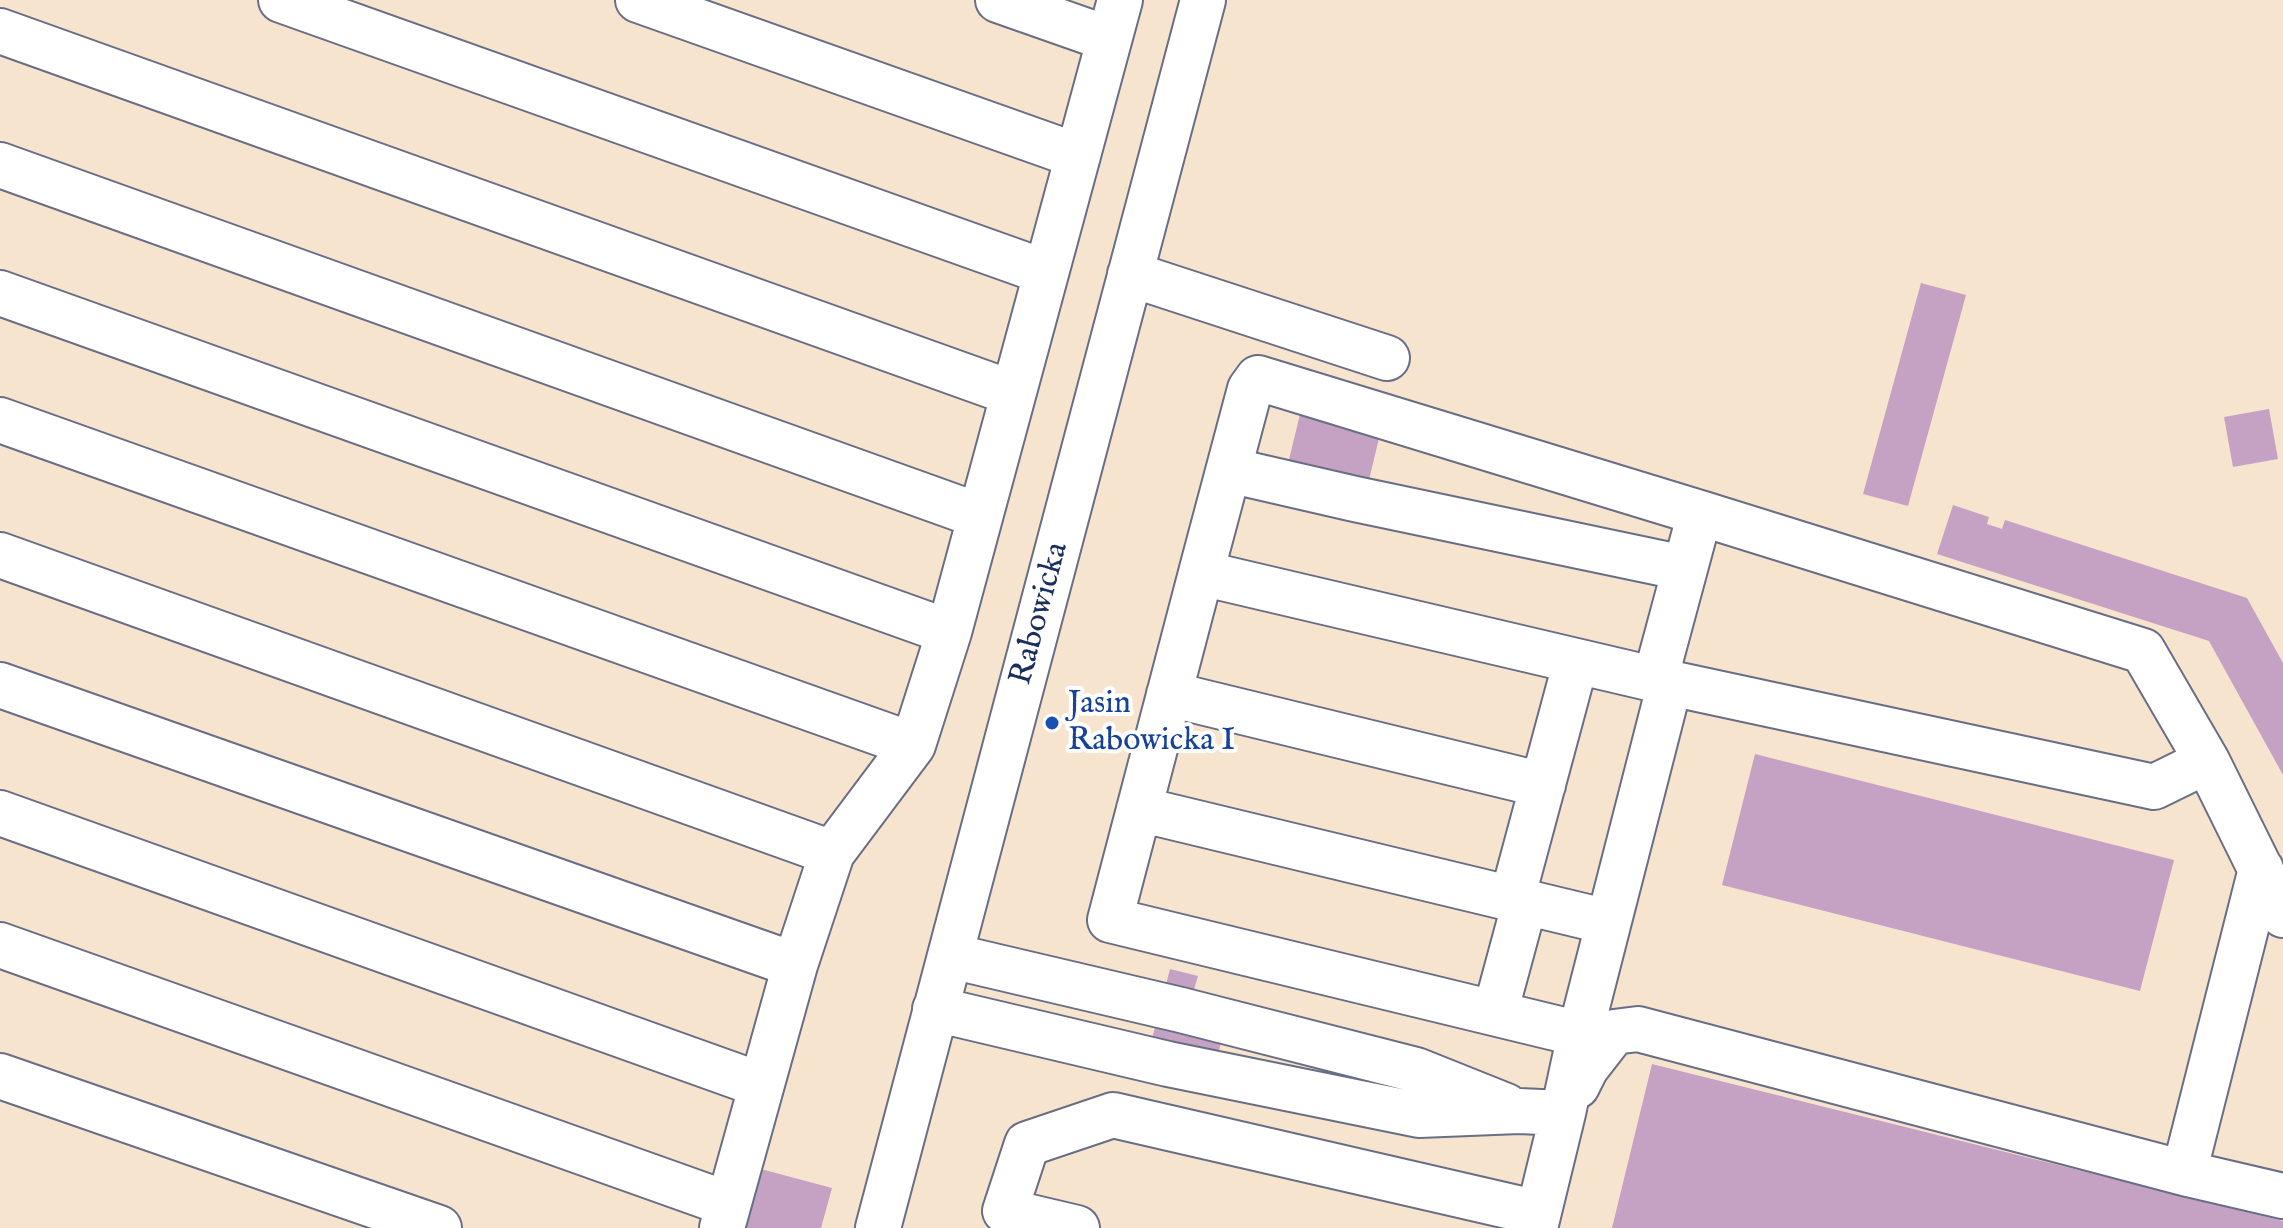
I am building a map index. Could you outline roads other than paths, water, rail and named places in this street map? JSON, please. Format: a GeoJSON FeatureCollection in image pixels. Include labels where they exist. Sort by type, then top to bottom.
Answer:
{"type":"FeatureCollection","features":[{"type":"Feature","properties":{"kind":"street"},"geometry":{"type":"LineString","coordinates":[[281,0],[1045,272]]}},
{"type":"Feature","properties":{"kind":"street"},"geometry":{"type":"LineString","coordinates":[[638,0],[1078,156]]}},
{"type":"Feature","properties":{"kind":"street"},"geometry":{"type":"LineString","coordinates":[[0,945],[725,1216],[795,965],[832,853],[913,745],[949,632],[1114,20],[998,0]]}},
{"type":"Feature","properties":{"kind":"street","name":"Rabowicka"},"geometry":{"type":"LineString","coordinates":[[878,1228],[1203,0]]}},
{"type":"Feature","properties":{"kind":"street"},"geometry":{"type":"LineString","coordinates":[[0,31],[1012,393]]}},
{"type":"Feature","properties":{"kind":"street"},"geometry":{"type":"LineString","coordinates":[[0,165],[980,516]]}},
{"type":"Feature","properties":{"kind":"street"},"geometry":{"type":"LineString","coordinates":[[1130,274],[1387,358]]}},
{"type":"Feature","properties":{"kind":"street"},"geometry":{"type":"LineString","coordinates":[[0,293],[949,632]]}},
{"type":"Feature","properties":{"kind":"street"},"geometry":{"type":"LineString","coordinates":[[1580,1034],[1110,920],[1250,389],[1258,378],[2143,651],[2207,761],[2283,915]]}},
{"type":"Feature","properties":{"kind":"street"},"geometry":{"type":"LineString","coordinates":[[0,420],[913,745]]}},
{"type":"Feature","properties":{"kind":"street"},"geometry":{"type":"LineString","coordinates":[[1229,470],[1684,568]]}},
{"type":"Feature","properties":{"kind":"street"},"geometry":{"type":"LineString","coordinates":[[1077,1228],[1005,1211],[1027,1144],[1113,1115],[1537,1221],[1663,681],[1684,568],[1700,513]]}},
{"type":"Feature","properties":{"kind":"street"},"geometry":{"type":"LineString","coordinates":[[0,555],[832,853]]}},
{"type":"Feature","properties":{"kind":"street"},"geometry":{"type":"LineString","coordinates":[[1201,573],[1663,681],[2154,787],[2207,761]]}},
{"type":"Feature","properties":{"kind":"street"},"geometry":{"type":"LineString","coordinates":[[1495,1013],[1543,785],[1576,661]]}},
{"type":"Feature","properties":{"kind":"street"},"geometry":{"type":"LineString","coordinates":[[0,685],[795,965]]}},
{"type":"Feature","properties":{"kind":"street"},"geometry":{"type":"LineString","coordinates":[[1169,694],[1543,785]]}},
{"type":"Feature","properties":{"kind":"street"},"geometry":{"type":"LineString","coordinates":[[1139,809],[1608,922]]}},
{"type":"Feature","properties":{"kind":"street"},"geometry":{"type":"LineString","coordinates":[[0,813],[761,1085]]}},
{"type":"Feature","properties":{"kind":"street"},"geometry":{"type":"LineString","coordinates":[[2184,1173],[2261,869]]}},
{"type":"Feature","properties":{"kind":"street"},"geometry":{"type":"LineString","coordinates":[[951,956],[1416,1070],[1519,1111]]}},
{"type":"Feature","properties":{"kind":"street"},"geometry":{"type":"LineString","coordinates":[[935,1009],[1168,1064],[1419,1115],[1519,1111],[1563,1113]]}},
{"type":"Feature","properties":{"kind":"street"},"geometry":{"type":"LineString","coordinates":[[1563,1113],[1586,1068],[1614,1032],[1638,1029],[2184,1173],[2283,1196]]}},
{"type":"Feature","properties":{"kind":"street"},"geometry":{"type":"LineString","coordinates":[[0,1076],[439,1228]]}},
{"type":"Feature","properties":{"kind":"place","name":"Jasin Rabowicka I"},"geometry":{"type":"Point","coordinates":[1052,723]}}]}
